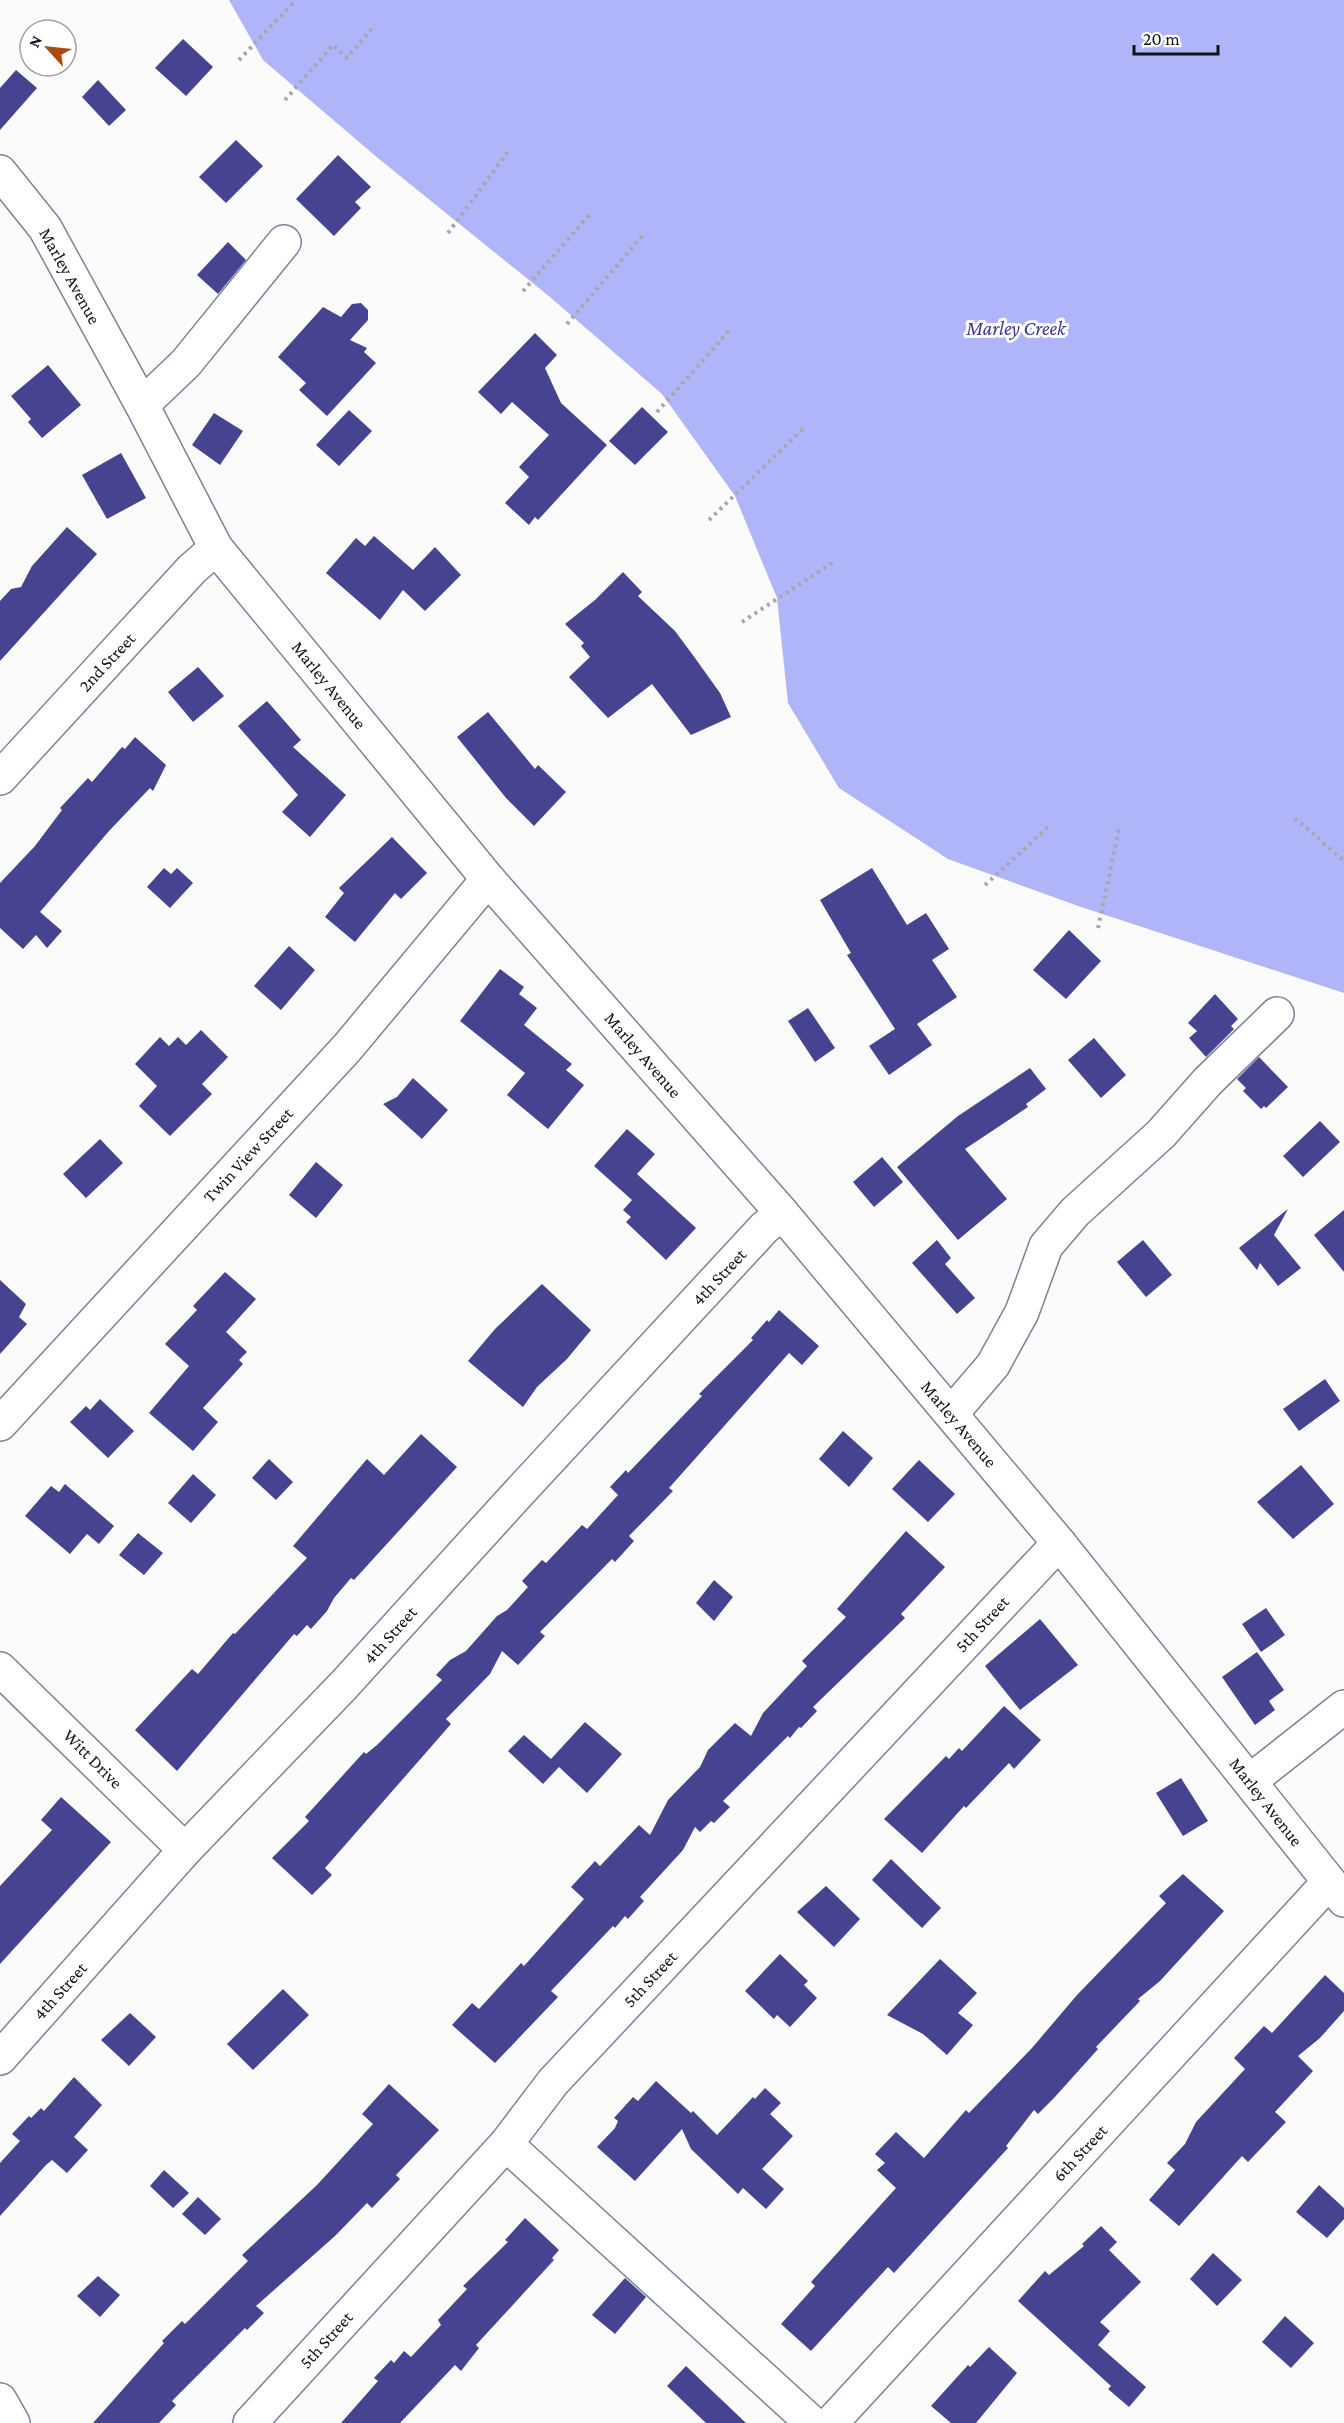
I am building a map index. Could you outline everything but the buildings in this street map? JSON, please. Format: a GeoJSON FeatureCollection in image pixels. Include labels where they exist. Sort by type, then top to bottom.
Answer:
{"type":"FeatureCollection","features":[{"type":"Feature","properties":{"kind":"street","name":"Marley Avenue"},"geometry":{"type":"LineString","coordinates":[[0,171],[45,228],[142,405],[216,548],[488,879],[782,1213],[1059,1543],[1337,1891]]}},
{"type":"Feature","properties":{"kind":"street"},"geometry":{"type":"LineString","coordinates":[[142,405],[186,363],[284,242]]}},
{"type":"Feature","properties":{"kind":"street","name":"2nd Street"},"geometry":{"type":"LineString","coordinates":[[0,778],[192,569],[216,548]]}},
{"type":"Feature","properties":{"kind":"street","name":"Twin View Street"},"geometry":{"type":"LineString","coordinates":[[0,1424],[347,1048],[488,879]]}},
{"type":"Feature","properties":{"kind":"street"},"geometry":{"type":"LineString","coordinates":[[951,1414],[993,1365],[1023,1312],[1046,1246],[1075,1212],[1161,1134],[1208,1081],[1277,1014]]}},
{"type":"Feature","properties":{"kind":"street","name":"4th Street"},"geometry":{"type":"LineString","coordinates":[[0,2058],[185,1850],[344,1685],[764,1228],[782,1213]]}},
{"type":"Feature","properties":{"kind":"street","name":"5th Street"},"geometry":{"type":"LineString","coordinates":[[250,2423],[506,2144],[553,2082],[1059,1543]]}},
{"type":"Feature","properties":{"kind":"street","name":"Witt Drive"},"geometry":{"type":"LineString","coordinates":[[0,1669],[185,1850]]}},
{"type":"Feature","properties":{"kind":"street"},"geometry":{"type":"LineString","coordinates":[[1250,1781],[1344,1707]]}},
{"type":"Feature","properties":{"kind":"street","name":"6th Street"},"geometry":{"type":"LineString","coordinates":[[831,2423],[1337,1891]]}},
{"type":"Feature","properties":{"kind":"street"},"geometry":{"type":"LineString","coordinates":[[506,2144],[812,2423]]}},
{"type":"Feature","properties":{"kind":"street"},"geometry":{"type":"LineString","coordinates":[[0,2400],[13,2423]]}},
{"type":"Feature","properties":{"kind":"path"},"geometry":{"type":"LineString","coordinates":[[239,60],[296,0]]}},
{"type":"Feature","properties":{"kind":"path"},"geometry":{"type":"LineString","coordinates":[[285,100],[333,45],[346,58],[375,25]]}},
{"type":"Feature","properties":{"kind":"path"},"geometry":{"type":"LineString","coordinates":[[448,233],[510,149]]}},
{"type":"Feature","properties":{"kind":"path"},"geometry":{"type":"LineString","coordinates":[[523,291],[590,214]]}},
{"type":"Feature","properties":{"kind":"path"},"geometry":{"type":"LineString","coordinates":[[567,324],[643,235]]}},
{"type":"Feature","properties":{"kind":"path"},"geometry":{"type":"LineString","coordinates":[[657,412],[729,331]]}},
{"type":"Feature","properties":{"kind":"path"},"geometry":{"type":"LineString","coordinates":[[709,520],[805,427]]}},
{"type":"Feature","properties":{"kind":"path"},"geometry":{"type":"LineString","coordinates":[[742,622],[835,561]]}},
{"type":"Feature","properties":{"kind":"path"},"geometry":{"type":"LineString","coordinates":[[1295,818],[1344,861]]}},
{"type":"Feature","properties":{"kind":"path"},"geometry":{"type":"LineString","coordinates":[[985,885],[1048,827]]}},
{"type":"Feature","properties":{"kind":"path"},"geometry":{"type":"LineString","coordinates":[[1098,928],[1119,829]]}},
{"type":"Feature","properties":{"kind":"water","name":"Marley Creek"},"geometry":{"type":"Polygon","coordinates":[[[229,0],[1344,0],[1344,993],[1081,907],[948,859],[839,788],[788,703],[777,598],[735,496],[662,394],[550,297],[379,159],[263,60],[229,0]]]}}]}
